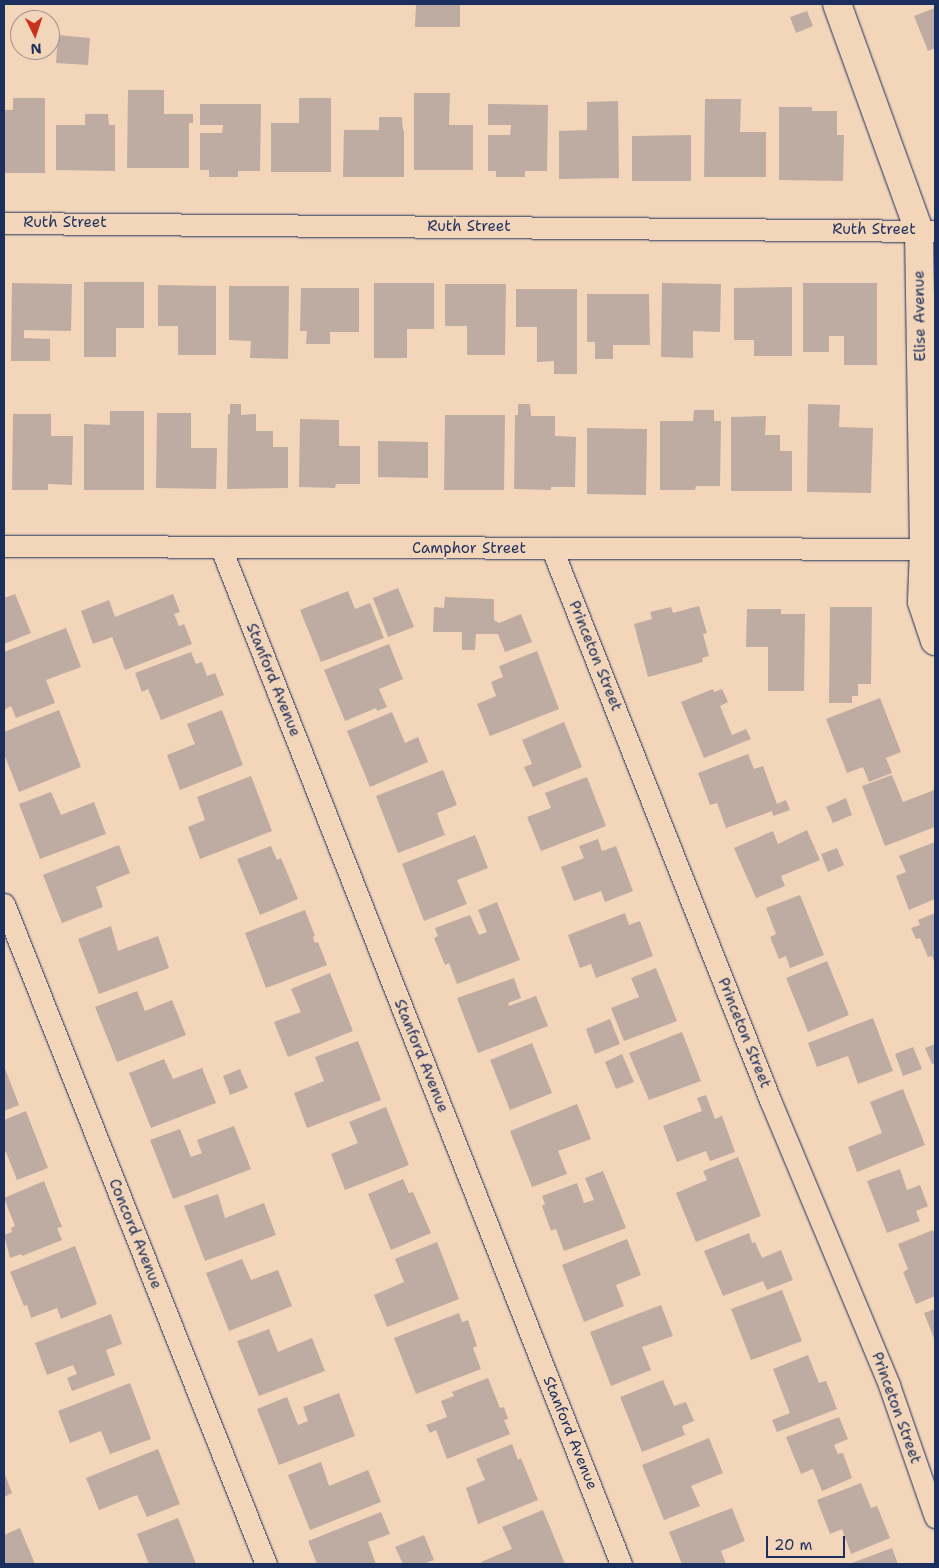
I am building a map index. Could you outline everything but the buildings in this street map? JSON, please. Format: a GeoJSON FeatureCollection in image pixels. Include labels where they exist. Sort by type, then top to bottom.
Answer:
{"type":"FeatureCollection","features":[{"type":"Feature","properties":{"kind":"street","name":"Elise Avenue"},"geometry":{"type":"LineString","coordinates":[[837,4],[927,230],[929,549],[922,602],[935,641]]}},
{"type":"Feature","properties":{"kind":"street","name":"Ruth Street"},"geometry":{"type":"LineString","coordinates":[[4,223],[927,230]]}},
{"type":"Feature","properties":{"kind":"street","name":"Camphor Street"},"geometry":{"type":"LineString","coordinates":[[4,546],[929,549]]}},
{"type":"Feature","properties":{"kind":"street","name":"Stanford Avenue"},"geometry":{"type":"LineString","coordinates":[[221,548],[621,1564]]}},
{"type":"Feature","properties":{"kind":"street","name":"Princeton Street"},"geometry":{"type":"LineString","coordinates":[[552,549],[763,1082],[889,1385],[935,1517]]}},
{"type":"Feature","properties":{"kind":"street","name":"Concord Avenue"},"geometry":{"type":"LineString","coordinates":[[4,904],[266,1564]]}}]}
